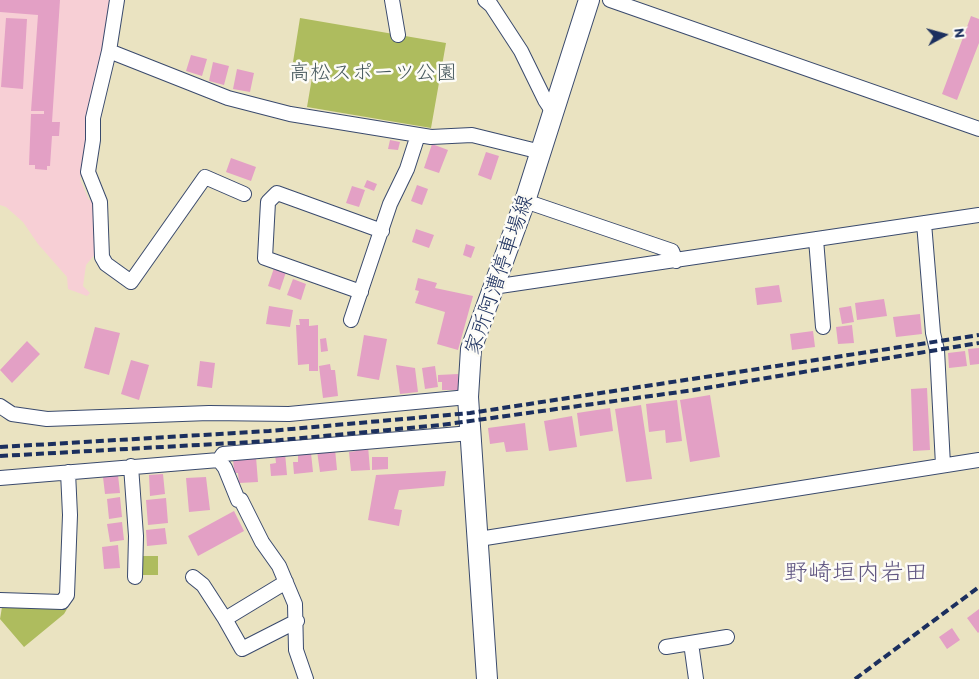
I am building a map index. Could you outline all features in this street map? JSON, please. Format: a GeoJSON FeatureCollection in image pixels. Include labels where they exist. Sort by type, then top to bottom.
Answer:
{"type":"FeatureCollection","features":[{"type":"Feature","properties":{"kind":"main road","name":"家所阿漕停車場線"},"geometry":{"type":"LineString","coordinates":[[487,679],[468,397],[471,349],[525,201],[589,0]]}},
{"type":"Feature","properties":{"kind":"street"},"geometry":{"type":"LineString","coordinates":[[117,0],[109,50],[93,118],[93,140],[88,172],[100,202],[102,257],[106,264],[131,282],[205,177],[244,194]]}},
{"type":"Feature","properties":{"kind":"street"},"geometry":{"type":"LineString","coordinates":[[392,0],[398,35]]}},
{"type":"Feature","properties":{"kind":"street"},"geometry":{"type":"LineString","coordinates":[[485,0],[491,5],[524,55],[545,100],[554,112]]}},
{"type":"Feature","properties":{"kind":"street"},"geometry":{"type":"LineString","coordinates":[[610,0],[979,129]]}},
{"type":"Feature","properties":{"kind":"street"},"geometry":{"type":"LineString","coordinates":[[109,50],[228,98],[290,114],[431,137],[472,135],[541,152]]}},
{"type":"Feature","properties":{"kind":"street"},"geometry":{"type":"LineString","coordinates":[[352,320],[390,204],[407,169],[418,134]]}},
{"type":"Feature","properties":{"kind":"street"},"geometry":{"type":"LineString","coordinates":[[361,292],[265,258],[268,202],[277,193],[382,232]]}},
{"type":"Feature","properties":{"kind":"street"},"geometry":{"type":"LineString","coordinates":[[525,201],[672,251],[676,261]]}},
{"type":"Feature","properties":{"kind":"street"},"geometry":{"type":"LineString","coordinates":[[493,286],[676,261],[979,215]]}},
{"type":"Feature","properties":{"kind":"street"},"geometry":{"type":"LineString","coordinates":[[924,223],[933,333],[937,350],[943,465]]}},
{"type":"Feature","properties":{"kind":"street"},"geometry":{"type":"LineString","coordinates":[[816,239],[823,327]]}},
{"type":"Feature","properties":{"kind":"street"},"geometry":{"type":"LineString","coordinates":[[0,406],[12,414],[47,419],[209,413],[289,414],[468,397]]}},
{"type":"Feature","properties":{"kind":"street"},"geometry":{"type":"LineString","coordinates":[[219,460],[223,454],[471,433]]}},
{"type":"Feature","properties":{"kind":"street"},"geometry":{"type":"LineString","coordinates":[[0,478],[219,460]]}},
{"type":"Feature","properties":{"kind":"street"},"geometry":{"type":"LineString","coordinates":[[219,460],[225,468],[238,500],[241,500],[262,542],[279,566],[295,604],[297,621],[296,650],[306,679]]}},
{"type":"Feature","properties":{"kind":"street"},"geometry":{"type":"LineString","coordinates":[[479,539],[979,460]]}},
{"type":"Feature","properties":{"kind":"street"},"geometry":{"type":"LineString","coordinates":[[131,466],[136,536],[136,578]]}},
{"type":"Feature","properties":{"kind":"street"},"geometry":{"type":"LineString","coordinates":[[0,587],[0,600],[62,602],[67,596],[70,515],[68,472]]}},
{"type":"Feature","properties":{"kind":"street"},"geometry":{"type":"LineString","coordinates":[[194,577],[203,585],[242,649],[297,621]]}},
{"type":"Feature","properties":{"kind":"street"},"geometry":{"type":"LineString","coordinates":[[225,619],[286,582]]}},
{"type":"Feature","properties":{"kind":"street"},"geometry":{"type":"LineString","coordinates":[[666,647],[727,637]]}},
{"type":"Feature","properties":{"kind":"street"},"geometry":{"type":"LineString","coordinates":[[690,643],[696,679]]}},
{"type":"Feature","properties":{"kind":"shaded area"},"geometry":{"type":"Polygon","coordinates":[[[0,0],[111,0],[104,46],[87,120],[85,158],[80,179],[89,200],[96,201],[96,253],[86,265],[83,286],[90,293],[87,296],[68,289],[67,277],[38,244],[23,222],[6,207],[0,205],[0,0]]]}},
{"type":"Feature","properties":{"kind":"green space","name":"高松スポーツ公園"},"geometry":{"type":"Polygon","coordinates":[[[300,18],[446,43],[431,128],[307,107],[314,66],[293,62],[300,18]]]}},
{"type":"Feature","properties":{"kind":"green space"},"geometry":{"type":"Polygon","coordinates":[[[142,556],[158,556],[158,575],[141,575],[142,556]]]}},
{"type":"Feature","properties":{"kind":"green space"},"geometry":{"type":"Polygon","coordinates":[[[2,607],[67,609],[64,614],[24,647],[0,619],[2,607]]]}},
{"type":"Feature","properties":{"kind":"building"},"geometry":{"type":"Polygon","coordinates":[[[0,0],[60,0],[52,122],[60,122],[59,136],[52,136],[50,166],[47,166],[47,170],[35,169],[35,165],[29,165],[31,114],[44,114],[44,111],[31,111],[38,15],[0,12],[0,0]]]}},
{"type":"Feature","properties":{"kind":"building"},"geometry":{"type":"Polygon","coordinates":[[[971,16],[979,19],[979,43],[957,100],[942,94],[971,16]]]}},
{"type":"Feature","properties":{"kind":"building"},"geometry":{"type":"Polygon","coordinates":[[[6,18],[27,19],[23,89],[1,87],[6,18]]]}},
{"type":"Feature","properties":{"kind":"building"},"geometry":{"type":"Polygon","coordinates":[[[191,55],[207,59],[202,76],[186,71],[191,55]]]}},
{"type":"Feature","properties":{"kind":"building"},"geometry":{"type":"Polygon","coordinates":[[[213,62],[229,66],[224,85],[209,81],[213,62]]]}},
{"type":"Feature","properties":{"kind":"building"},"geometry":{"type":"Polygon","coordinates":[[[237,69],[254,73],[250,92],[233,89],[237,69]]]}},
{"type":"Feature","properties":{"kind":"building"},"geometry":{"type":"Polygon","coordinates":[[[390,140],[400,142],[398,150],[388,149],[390,140]]]}},
{"type":"Feature","properties":{"kind":"building"},"geometry":{"type":"Polygon","coordinates":[[[432,144],[448,150],[439,173],[424,168],[432,144]]]}},
{"type":"Feature","properties":{"kind":"building"},"geometry":{"type":"Polygon","coordinates":[[[486,152],[499,156],[491,180],[478,175],[486,152]]]}},
{"type":"Feature","properties":{"kind":"building"},"geometry":{"type":"Polygon","coordinates":[[[231,158],[256,167],[251,181],[226,172],[231,158]]]}},
{"type":"Feature","properties":{"kind":"building"},"geometry":{"type":"Polygon","coordinates":[[[367,180],[377,184],[374,191],[364,187],[367,180]]]}},
{"type":"Feature","properties":{"kind":"building"},"geometry":{"type":"Polygon","coordinates":[[[417,185],[428,189],[422,205],[411,201],[417,185]]]}},
{"type":"Feature","properties":{"kind":"building"},"geometry":{"type":"Polygon","coordinates":[[[352,186],[365,190],[359,207],[346,203],[352,186]]]}},
{"type":"Feature","properties":{"kind":"building"},"geometry":{"type":"Polygon","coordinates":[[[416,229],[434,235],[429,248],[412,242],[416,229]]]}},
{"type":"Feature","properties":{"kind":"building"},"geometry":{"type":"Polygon","coordinates":[[[466,244],[475,247],[471,258],[463,255],[466,244]]]}},
{"type":"Feature","properties":{"kind":"building"},"geometry":{"type":"Polygon","coordinates":[[[274,268],[286,272],[280,290],[268,286],[274,268]]]}},
{"type":"Feature","properties":{"kind":"building"},"geometry":{"type":"Polygon","coordinates":[[[418,278],[437,283],[435,288],[473,296],[458,350],[437,344],[445,312],[415,303],[419,291],[415,290],[418,278]]]}},
{"type":"Feature","properties":{"kind":"building"},"geometry":{"type":"Polygon","coordinates":[[[293,279],[306,284],[301,300],[287,295],[293,279]]]}},
{"type":"Feature","properties":{"kind":"building"},"geometry":{"type":"Polygon","coordinates":[[[779,285],[782,302],[757,305],[755,288],[779,285]]]}},
{"type":"Feature","properties":{"kind":"building"},"geometry":{"type":"Polygon","coordinates":[[[884,299],[887,316],[857,320],[855,303],[884,299]]]}},
{"type":"Feature","properties":{"kind":"building"},"geometry":{"type":"Polygon","coordinates":[[[269,306],[293,310],[290,327],[266,324],[269,306]]]}},
{"type":"Feature","properties":{"kind":"building"},"geometry":{"type":"Polygon","coordinates":[[[851,306],[854,322],[842,324],[839,308],[851,306]]]}},
{"type":"Feature","properties":{"kind":"building"},"geometry":{"type":"Polygon","coordinates":[[[920,314],[922,334],[896,337],[893,317],[920,314]]]}},
{"type":"Feature","properties":{"kind":"building"},"geometry":{"type":"Polygon","coordinates":[[[299,319],[309,319],[309,326],[318,325],[318,371],[309,371],[309,364],[298,365],[296,325],[300,325],[299,319]]]}},
{"type":"Feature","properties":{"kind":"building"},"geometry":{"type":"Polygon","coordinates":[[[852,325],[854,343],[838,344],[836,327],[852,325]]]}},
{"type":"Feature","properties":{"kind":"building"},"geometry":{"type":"Polygon","coordinates":[[[95,327],[120,333],[109,375],[84,368],[95,327]]]}},
{"type":"Feature","properties":{"kind":"building"},"geometry":{"type":"Polygon","coordinates":[[[813,331],[815,347],[792,350],[790,334],[813,331]]]}},
{"type":"Feature","properties":{"kind":"building"},"geometry":{"type":"Polygon","coordinates":[[[364,335],[387,339],[379,380],[357,376],[364,335]]]}},
{"type":"Feature","properties":{"kind":"building"},"geometry":{"type":"Polygon","coordinates":[[[326,338],[328,351],[321,352],[320,339],[326,338]]]}},
{"type":"Feature","properties":{"kind":"building"},"geometry":{"type":"Polygon","coordinates":[[[27,341],[40,354],[12,383],[0,370],[27,341]]]}},
{"type":"Feature","properties":{"kind":"building"},"geometry":{"type":"Polygon","coordinates":[[[979,348],[979,364],[970,365],[968,349],[979,348]]]}},
{"type":"Feature","properties":{"kind":"building"},"geometry":{"type":"Polygon","coordinates":[[[965,351],[967,366],[949,368],[948,353],[965,351]]]}},
{"type":"Feature","properties":{"kind":"building"},"geometry":{"type":"Polygon","coordinates":[[[131,360],[149,365],[139,400],[121,394],[131,360]]]}},
{"type":"Feature","properties":{"kind":"building"},"geometry":{"type":"Polygon","coordinates":[[[200,361],[215,363],[212,388],[197,386],[200,361]]]}},
{"type":"Feature","properties":{"kind":"building"},"geometry":{"type":"Polygon","coordinates":[[[330,364],[331,370],[335,370],[338,396],[323,398],[319,366],[330,364]]]}},
{"type":"Feature","properties":{"kind":"building"},"geometry":{"type":"Polygon","coordinates":[[[396,365],[415,368],[418,392],[400,394],[396,365]]]}},
{"type":"Feature","properties":{"kind":"building"},"geometry":{"type":"Polygon","coordinates":[[[435,366],[438,387],[425,389],[422,368],[435,366]]]}},
{"type":"Feature","properties":{"kind":"building"},"geometry":{"type":"Polygon","coordinates":[[[458,374],[459,390],[442,390],[442,382],[438,382],[438,375],[458,374]]]}},
{"type":"Feature","properties":{"kind":"building"},"geometry":{"type":"Polygon","coordinates":[[[927,388],[930,450],[913,451],[911,389],[927,388]]]}},
{"type":"Feature","properties":{"kind":"building"},"geometry":{"type":"Polygon","coordinates":[[[710,395],[720,457],[690,462],[680,400],[710,395]]]}},
{"type":"Feature","properties":{"kind":"building"},"geometry":{"type":"Polygon","coordinates":[[[677,400],[682,441],[666,443],[665,430],[649,432],[646,404],[677,400]]]}},
{"type":"Feature","properties":{"kind":"building"},"geometry":{"type":"Polygon","coordinates":[[[641,405],[652,479],[626,482],[615,409],[641,405]]]}},
{"type":"Feature","properties":{"kind":"building"},"geometry":{"type":"Polygon","coordinates":[[[610,408],[613,431],[580,436],[577,413],[610,408]]]}},
{"type":"Feature","properties":{"kind":"building"},"geometry":{"type":"Polygon","coordinates":[[[572,416],[577,447],[549,451],[544,421],[572,416]]]}},
{"type":"Feature","properties":{"kind":"building"},"geometry":{"type":"Polygon","coordinates":[[[525,423],[528,450],[506,452],[504,442],[490,444],[488,428],[525,423]]]}},
{"type":"Feature","properties":{"kind":"building"},"geometry":{"type":"Polygon","coordinates":[[[356,446],[368,446],[370,470],[351,471],[349,452],[356,451],[356,446]]]}},
{"type":"Feature","properties":{"kind":"building"},"geometry":{"type":"Polygon","coordinates":[[[335,449],[337,470],[320,472],[317,451],[335,449]]]}},
{"type":"Feature","properties":{"kind":"building"},"geometry":{"type":"Polygon","coordinates":[[[285,453],[287,475],[271,476],[270,464],[276,463],[275,454],[285,453]]]}},
{"type":"Feature","properties":{"kind":"building"},"geometry":{"type":"Polygon","coordinates":[[[311,453],[313,472],[294,474],[293,462],[298,462],[298,455],[311,453]]]}},
{"type":"Feature","properties":{"kind":"building"},"geometry":{"type":"Polygon","coordinates":[[[256,457],[258,482],[239,483],[238,473],[234,473],[233,458],[256,457]]]}},
{"type":"Feature","properties":{"kind":"building"},"geometry":{"type":"Polygon","coordinates":[[[372,457],[388,457],[388,469],[372,470],[372,457]]]}},
{"type":"Feature","properties":{"kind":"building"},"geometry":{"type":"Polygon","coordinates":[[[446,471],[444,486],[399,490],[394,509],[402,510],[399,526],[368,520],[376,475],[446,471]]]}},
{"type":"Feature","properties":{"kind":"building"},"geometry":{"type":"Polygon","coordinates":[[[163,474],[165,494],[150,496],[149,475],[163,474]]]}},
{"type":"Feature","properties":{"kind":"building"},"geometry":{"type":"Polygon","coordinates":[[[118,475],[120,493],[105,494],[103,477],[118,475]]]}},
{"type":"Feature","properties":{"kind":"building"},"geometry":{"type":"Polygon","coordinates":[[[206,477],[210,510],[189,512],[186,478],[206,477]]]}},
{"type":"Feature","properties":{"kind":"building"},"geometry":{"type":"Polygon","coordinates":[[[120,497],[122,517],[109,519],[107,499],[120,497]]]}},
{"type":"Feature","properties":{"kind":"building"},"geometry":{"type":"Polygon","coordinates":[[[166,498],[168,523],[148,525],[146,500],[166,498]]]}},
{"type":"Feature","properties":{"kind":"building"},"geometry":{"type":"Polygon","coordinates":[[[234,511],[244,531],[198,556],[188,536],[234,511]]]}},
{"type":"Feature","properties":{"kind":"building"},"geometry":{"type":"Polygon","coordinates":[[[122,522],[124,540],[110,542],[107,524],[122,522]]]}},
{"type":"Feature","properties":{"kind":"building"},"geometry":{"type":"Polygon","coordinates":[[[165,528],[167,544],[147,546],[146,530],[165,528]]]}},
{"type":"Feature","properties":{"kind":"building"},"geometry":{"type":"Polygon","coordinates":[[[118,545],[120,568],[104,569],[102,547],[118,545]]]}},
{"type":"Feature","properties":{"kind":"building"},"geometry":{"type":"Polygon","coordinates":[[[979,609],[979,632],[978,633],[967,618],[979,609]]]}},
{"type":"Feature","properties":{"kind":"building"},"geometry":{"type":"Polygon","coordinates":[[[952,628],[960,640],[947,649],[939,637],[952,628]]]}},
{"type":"Feature","properties":{"kind":"railway"},"geometry":{"type":"LineString","coordinates":[[0,447],[269,431],[470,413],[979,335]]}},
{"type":"Feature","properties":{"kind":"railway"},"geometry":{"type":"LineString","coordinates":[[0,456],[270,441],[441,425],[694,390],[979,343]]}},
{"type":"Feature","properties":{"kind":"railway"},"geometry":{"type":"LineString","coordinates":[[855,679],[979,587]]}},
{"type":"Feature","properties":{"kind":"district","name":"野崎垣内岩田"},"geometry":{"type":"Point","coordinates":[856,574]}}]}
